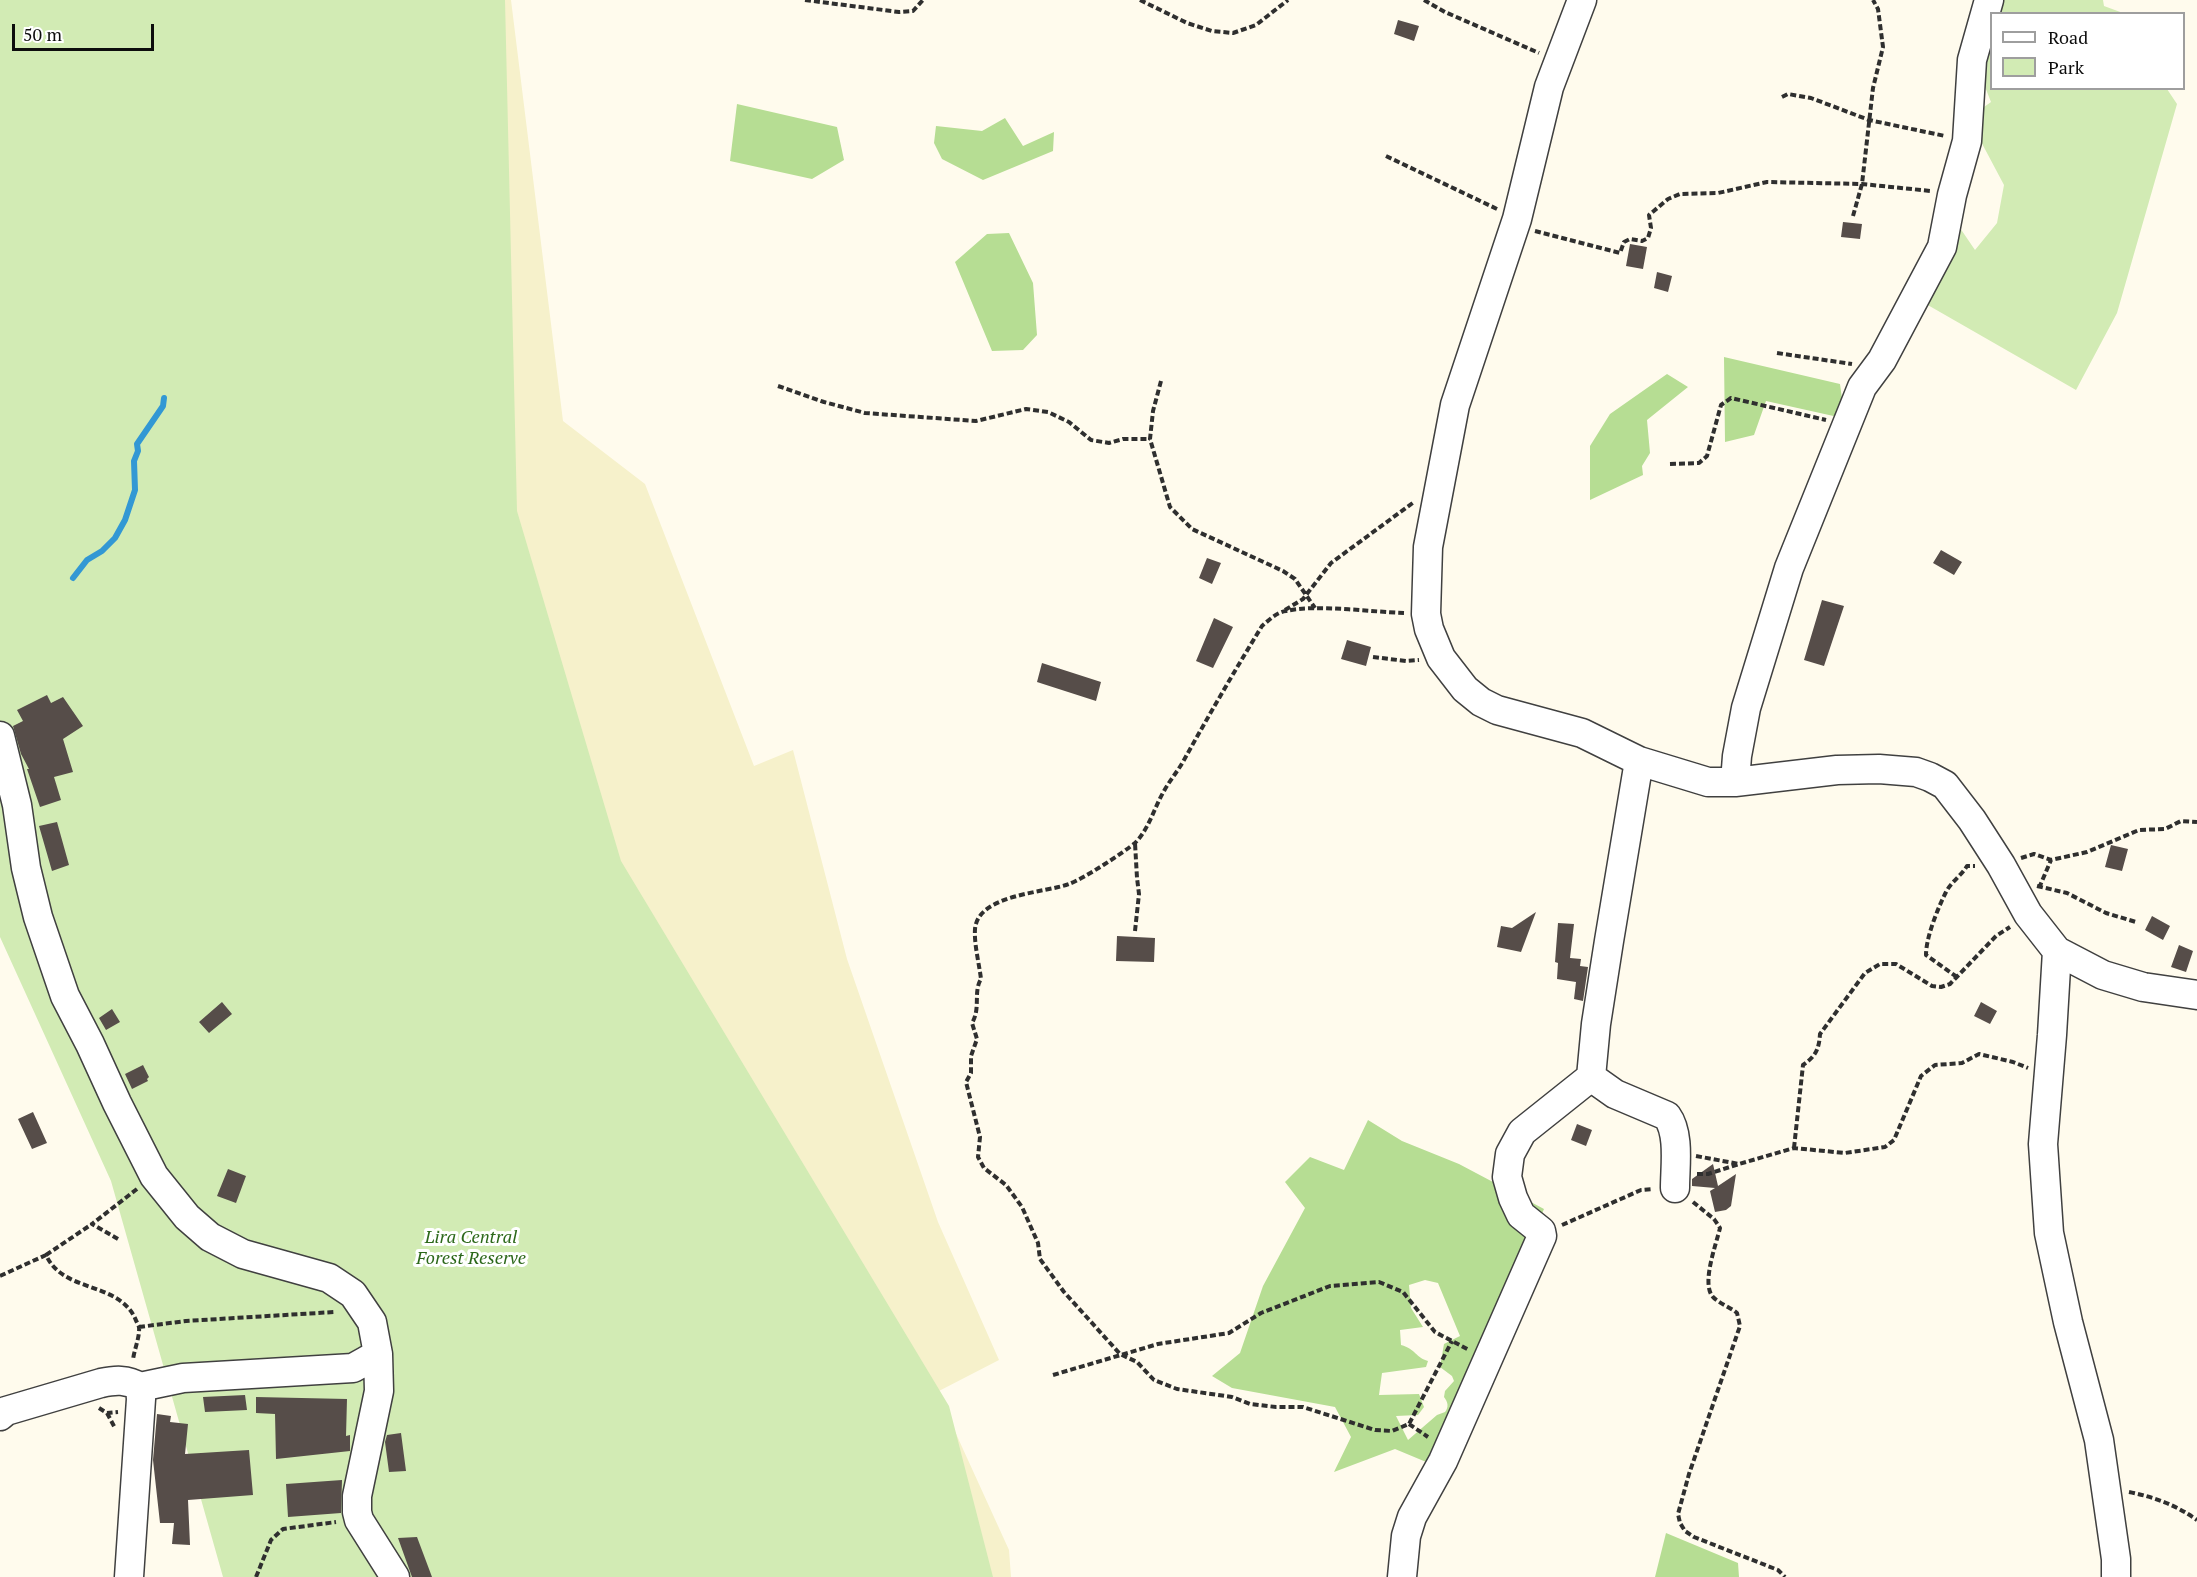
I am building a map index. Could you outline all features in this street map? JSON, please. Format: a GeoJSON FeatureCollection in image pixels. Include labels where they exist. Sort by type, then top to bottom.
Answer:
{"type":"FeatureCollection","features":[{"type":"Feature","properties":{"kind":"street"},"geometry":{"type":"LineString","coordinates":[[1582,0],[1549,87],[1516,222],[1455,405],[1428,547],[1426,614],[1429,629],[1441,658],[1465,689],[1481,702],[1497,710],[1582,733],[1639,761],[1708,782],[1735,782],[1837,770],[1879,769],[1916,772],[1930,777],[1945,785],[1972,820],[2028,914],[2057,951],[2103,975],[2144,987],[2197,995]]}},
{"type":"Feature","properties":{"kind":"street"},"geometry":{"type":"LineString","coordinates":[[1735,782],[1737,756],[1746,708],[1788,568],[1863,387],[1882,360],[1942,247],[1952,195],[1967,141],[1972,60],[1989,0]]}},
{"type":"Feature","properties":{"kind":"street"},"geometry":{"type":"LineString","coordinates":[[0,736],[17,805],[26,868],[65,996],[154,1176],[187,1218],[210,1237],[243,1254],[329,1278],[353,1294],[372,1322],[378,1354],[380,1391],[357,1496],[357,1512],[359,1520],[395,1577]]}},
{"type":"Feature","properties":{"kind":"street"},"geometry":{"type":"LineString","coordinates":[[1402,1577],[1406,1536],[1412,1517],[1443,1461],[1542,1233],[1521,1215],[1513,1198],[1507,1177],[1510,1154],[1522,1132],[1592,1077],[1596,1024],[1608,941],[1639,761]]}},
{"type":"Feature","properties":{"kind":"street"},"geometry":{"type":"LineString","coordinates":[[2057,951],[2043,1144],[2049,1233],[2068,1322],[2099,1440],[2108,1487],[2116,1577]]}},
{"type":"Feature","properties":{"kind":"street"},"geometry":{"type":"LineString","coordinates":[[1592,1077],[1615,1094],[1667,1116],[1672,1123],[1675,1188]]}},
{"type":"Feature","properties":{"kind":"street"},"geometry":{"type":"LineString","coordinates":[[0,1416],[6,1411],[116,1380],[135,1384],[183,1378],[353,1368],[378,1354]]}},
{"type":"Feature","properties":{"kind":"street"},"geometry":{"type":"LineString","coordinates":[[353,1368],[380,1391]]}},
{"type":"Feature","properties":{"kind":"street"},"geometry":{"type":"LineString","coordinates":[[129,1577],[141,1399],[135,1384]]}},
{"type":"Feature","properties":{"kind":"path"},"geometry":{"type":"LineString","coordinates":[[805,0],[899,12],[913,11],[924,0]]}},
{"type":"Feature","properties":{"kind":"path"},"geometry":{"type":"LineString","coordinates":[[1140,0],[1187,23],[1212,31],[1233,33],[1256,25],[1288,0]]}},
{"type":"Feature","properties":{"kind":"path"},"geometry":{"type":"LineString","coordinates":[[1424,0],[1445,12],[1558,62]]}},
{"type":"Feature","properties":{"kind":"path"},"geometry":{"type":"LineString","coordinates":[[1853,216],[1862,184],[1873,88],[1884,47],[1878,9],[1873,0]]}},
{"type":"Feature","properties":{"kind":"path"},"geometry":{"type":"LineString","coordinates":[[1782,97],[1788,94],[1810,98],[1869,120],[1967,141]]}},
{"type":"Feature","properties":{"kind":"path"},"geometry":{"type":"LineString","coordinates":[[1386,156],[1516,222],[1620,253],[1623,242],[1630,239],[1642,241],[1648,238],[1651,228],[1648,215],[1668,199],[1680,194],[1718,193],[1767,182],[1862,184],[1913,188],[1952,195]]}},
{"type":"Feature","properties":{"kind":"path"},"geometry":{"type":"LineString","coordinates":[[1777,353],[1854,365],[1882,360]]}},
{"type":"Feature","properties":{"kind":"path"},"geometry":{"type":"LineString","coordinates":[[1161,381],[1153,411],[1150,439],[1170,507],[1192,529],[1296,579],[1315,609]]}},
{"type":"Feature","properties":{"kind":"path"},"geometry":{"type":"LineString","coordinates":[[778,386],[865,413],[976,421],[1026,409],[1048,412],[1070,422],[1091,440],[1109,444],[1123,439],[1150,439]]}},
{"type":"Feature","properties":{"kind":"path"},"geometry":{"type":"LineString","coordinates":[[1670,464],[1699,463],[1707,456],[1720,405],[1731,398],[1847,424]]}},
{"type":"Feature","properties":{"kind":"path"},"geometry":{"type":"LineString","coordinates":[[1439,484],[1331,563],[1306,595],[1262,626],[1164,791],[1146,827],[1135,842],[1114,858],[1069,884],[998,901],[981,915],[975,927],[981,979],[978,984],[977,1014],[972,1023],[977,1040],[971,1056],[971,1073],[966,1082],[981,1137],[978,1157],[984,1168],[1006,1185],[1022,1207],[1038,1243],[1040,1259],[1064,1292],[1120,1354],[1137,1362],[1154,1380],[1177,1389],[1232,1397],[1250,1404],[1303,1407],[1375,1430],[1392,1431],[1409,1424],[1452,1341]]}},
{"type":"Feature","properties":{"kind":"path"},"geometry":{"type":"LineString","coordinates":[[1284,611],[1315,609],[1426,614]]}},
{"type":"Feature","properties":{"kind":"path"},"geometry":{"type":"LineString","coordinates":[[1373,657],[1406,661],[1441,658]]}},
{"type":"Feature","properties":{"kind":"path"},"geometry":{"type":"LineString","coordinates":[[2005,874],[2034,854],[2051,860],[2087,852],[2139,830],[2165,829],[2181,821],[2197,822]]}},
{"type":"Feature","properties":{"kind":"path"},"geometry":{"type":"LineString","coordinates":[[1135,842],[1140,894],[1135,931]]}},
{"type":"Feature","properties":{"kind":"path"},"geometry":{"type":"LineString","coordinates":[[1794,1148],[1803,1065],[1814,1057],[1819,1045],[1820,1034],[1864,973],[1880,964],[1896,964],[1932,986],[1941,987],[1950,984],[1996,936],[2028,914],[2051,860]]}},
{"type":"Feature","properties":{"kind":"path"},"geometry":{"type":"LineString","coordinates":[[1957,977],[1926,955],[1926,944],[1947,890],[1962,875],[1966,866],[2005,874],[2067,893],[2106,913],[2136,922]]}},
{"type":"Feature","properties":{"kind":"path"},"geometry":{"type":"LineString","coordinates":[[1542,1233],[1641,1190],[1675,1188],[1692,1174],[1708,1174],[1794,1148],[1845,1153],[1885,1147],[1894,1140],[1921,1076],[1935,1065],[1962,1063],[1979,1054],[2013,1062],[2048,1077]]}},
{"type":"Feature","properties":{"kind":"path"},"geometry":{"type":"LineString","coordinates":[[1675,1154],[1712,1157],[1739,1164]]}},
{"type":"Feature","properties":{"kind":"path"},"geometry":{"type":"LineString","coordinates":[[0,1276],[46,1254],[92,1224],[154,1176]]}},
{"type":"Feature","properties":{"kind":"path"},"geometry":{"type":"LineString","coordinates":[[1675,1188],[1714,1219],[1720,1228],[1707,1282],[1710,1294],[1737,1313],[1740,1326],[1689,1474],[1678,1514],[1680,1523],[1685,1531],[1694,1537],[1778,1570],[1785,1577]]}},
{"type":"Feature","properties":{"kind":"path"},"geometry":{"type":"LineString","coordinates":[[92,1224],[118,1239]]}},
{"type":"Feature","properties":{"kind":"path"},"geometry":{"type":"LineString","coordinates":[[46,1254],[55,1269],[78,1282],[112,1295],[129,1307],[139,1327],[135,1384]]}},
{"type":"Feature","properties":{"kind":"path"},"geometry":{"type":"LineString","coordinates":[[1053,1375],[1158,1344],[1229,1333],[1261,1312],[1330,1286],[1379,1282],[1403,1292],[1435,1332],[1487,1360]]}},
{"type":"Feature","properties":{"kind":"path"},"geometry":{"type":"LineString","coordinates":[[139,1327],[186,1321],[334,1312]]}},
{"type":"Feature","properties":{"kind":"path"},"geometry":{"type":"LineString","coordinates":[[2108,1487],[2150,1496],[2180,1508],[2197,1520]]}},
{"type":"Feature","properties":{"kind":"path"},"geometry":{"type":"LineString","coordinates":[[256,1577],[271,1540],[284,1528],[359,1520]]}},
{"type":"Feature","properties":{"kind":"shaded area"},"geometry":{"type":"Polygon","coordinates":[[[0,0],[511,0],[563,421],[645,484],[754,766],[793,750],[847,959],[938,1222],[999,1360],[937,1392],[1009,1550],[1011,1577],[665,1577],[0,0]]]}},
{"type":"Feature","properties":{"kind":"green space","name":"Lira Central Forest Reserve"},"geometry":{"type":"Polygon","coordinates":[[[0,0],[505,0],[517,511],[621,861],[949,1406],[993,1577],[223,1577],[111,1181],[0,937],[0,0]]]}},
{"type":"Feature","properties":{"kind":"green space"},"geometry":{"type":"Polygon","coordinates":[[[1993,0],[2103,0],[2104,6],[2120,12],[1990,12],[1990,90],[2168,90],[2177,104],[2117,313],[2076,390],[1919,300],[1960,228],[1975,250],[1997,223],[2004,185],[1978,136],[1977,112],[1991,102],[1976,64],[1993,0]]]}},
{"type":"Feature","properties":{"kind":"green space"},"geometry":{"type":"Polygon","coordinates":[[[737,104],[837,127],[844,160],[812,179],[730,161],[737,104]]]}},
{"type":"Feature","properties":{"kind":"green space"},"geometry":{"type":"Polygon","coordinates":[[[1005,118],[1023,146],[1054,132],[1053,151],[983,180],[942,159],[934,143],[936,126],[982,131],[1005,118]]]}},
{"type":"Feature","properties":{"kind":"green space"},"geometry":{"type":"Polygon","coordinates":[[[1009,233],[1033,283],[1037,335],[1023,350],[992,351],[955,262],[987,234],[1009,233]]]}},
{"type":"Feature","properties":{"kind":"green space"},"geometry":{"type":"Polygon","coordinates":[[[1724,357],[1840,384],[1843,406],[1838,417],[1766,401],[1754,435],[1725,442],[1724,357]]]}},
{"type":"Feature","properties":{"kind":"green space"},"geometry":{"type":"Polygon","coordinates":[[[1667,374],[1688,387],[1647,420],[1650,453],[1642,466],[1643,475],[1590,500],[1590,446],[1610,414],[1667,374]]]}},
{"type":"Feature","properties":{"kind":"green space"},"geometry":{"type":"Polygon","coordinates":[[[1368,1120],[1402,1141],[1459,1164],[1544,1209],[1431,1464],[1395,1449],[1334,1472],[1351,1437],[1335,1407],[1232,1388],[1212,1376],[1240,1353],[1263,1286],[1305,1208],[1285,1182],[1310,1157],[1344,1170],[1368,1120]],[[1425,1280],[1409,1285],[1411,1308],[1423,1327],[1400,1330],[1401,1345],[1428,1361],[1426,1367],[1382,1373],[1379,1395],[1419,1394],[1424,1407],[1418,1415],[1396,1416],[1408,1440],[1437,1415],[1445,1412],[1447,1404],[1444,1397],[1445,1391],[1454,1381],[1452,1376],[1440,1367],[1444,1344],[1460,1336],[1438,1283],[1425,1280]]]}},
{"type":"Feature","properties":{"kind":"green space"},"geometry":{"type":"Polygon","coordinates":[[[1666,1533],[1738,1563],[1739,1577],[1655,1577],[1666,1533]]]}},
{"type":"Feature","properties":{"kind":"building"},"geometry":{"type":"Polygon","coordinates":[[[1398,20],[1419,26],[1414,41],[1394,34],[1398,20]]]}},
{"type":"Feature","properties":{"kind":"building"},"geometry":{"type":"Polygon","coordinates":[[[1843,222],[1862,224],[1860,239],[1841,237],[1843,222]]]}},
{"type":"Feature","properties":{"kind":"building"},"geometry":{"type":"Polygon","coordinates":[[[1630,244],[1647,247],[1643,269],[1626,266],[1630,244]]]}},
{"type":"Feature","properties":{"kind":"building"},"geometry":{"type":"Polygon","coordinates":[[[1657,272],[1672,276],[1668,292],[1654,288],[1657,272]]]}},
{"type":"Feature","properties":{"kind":"building"},"geometry":{"type":"Polygon","coordinates":[[[1941,550],[1962,562],[1954,575],[1933,563],[1941,550]]]}},
{"type":"Feature","properties":{"kind":"building"},"geometry":{"type":"Polygon","coordinates":[[[1207,558],[1221,563],[1212,584],[1199,578],[1207,558]]]}},
{"type":"Feature","properties":{"kind":"building"},"geometry":{"type":"Polygon","coordinates":[[[1822,600],[1844,606],[1824,666],[1804,660],[1822,600]]]}},
{"type":"Feature","properties":{"kind":"building"},"geometry":{"type":"Polygon","coordinates":[[[1214,618],[1233,627],[1213,668],[1196,661],[1214,618]]]}},
{"type":"Feature","properties":{"kind":"building"},"geometry":{"type":"Polygon","coordinates":[[[1347,640],[1371,647],[1366,666],[1341,659],[1347,640]]]}},
{"type":"Feature","properties":{"kind":"building"},"geometry":{"type":"Polygon","coordinates":[[[1042,663],[1101,682],[1096,701],[1037,682],[1042,663]]]}},
{"type":"Feature","properties":{"kind":"building"},"geometry":{"type":"Polygon","coordinates":[[[47,695],[51,703],[63,697],[83,726],[63,739],[73,772],[54,777],[61,800],[40,807],[13,726],[23,721],[17,710],[47,695]]]}},
{"type":"Feature","properties":{"kind":"building"},"geometry":{"type":"Polygon","coordinates":[[[57,822],[69,865],[52,871],[39,826],[57,822]]]}},
{"type":"Feature","properties":{"kind":"building"},"geometry":{"type":"Polygon","coordinates":[[[2111,845],[2128,849],[2122,871],[2105,867],[2111,845]]]}},
{"type":"Feature","properties":{"kind":"building"},"geometry":{"type":"Polygon","coordinates":[[[1536,912],[1521,952],[1497,947],[1501,926],[1512,928],[1536,912]]]}},
{"type":"Feature","properties":{"kind":"building"},"geometry":{"type":"Polygon","coordinates":[[[2152,916],[2170,926],[2163,940],[2145,930],[2152,916]]]}},
{"type":"Feature","properties":{"kind":"building"},"geometry":{"type":"Polygon","coordinates":[[[1558,923],[1574,924],[1570,958],[1581,959],[1580,966],[1588,967],[1583,1001],[1574,999],[1576,982],[1557,979],[1558,963],[1555,962],[1558,923]]]}},
{"type":"Feature","properties":{"kind":"building"},"geometry":{"type":"Polygon","coordinates":[[[1117,936],[1155,938],[1154,962],[1116,961],[1117,936]]]}},
{"type":"Feature","properties":{"kind":"building"},"geometry":{"type":"Polygon","coordinates":[[[2179,945],[2193,951],[2186,972],[2171,967],[2179,945]]]}},
{"type":"Feature","properties":{"kind":"building"},"geometry":{"type":"Polygon","coordinates":[[[222,1002],[232,1014],[209,1033],[199,1022],[222,1002]]]}},
{"type":"Feature","properties":{"kind":"building"},"geometry":{"type":"Polygon","coordinates":[[[1981,1002],[1997,1011],[1990,1024],[1974,1016],[1981,1002]]]}},
{"type":"Feature","properties":{"kind":"building"},"geometry":{"type":"Polygon","coordinates":[[[112,1009],[120,1022],[106,1030],[99,1018],[112,1009]]]}},
{"type":"Feature","properties":{"kind":"building"},"geometry":{"type":"Polygon","coordinates":[[[143,1065],[149,1077],[148,1081],[132,1089],[125,1074],[143,1065]]]}},
{"type":"Feature","properties":{"kind":"building"},"geometry":{"type":"Polygon","coordinates":[[[33,1112],[47,1143],[32,1149],[18,1119],[33,1112]]]}},
{"type":"Feature","properties":{"kind":"building"},"geometry":{"type":"Polygon","coordinates":[[[1577,1124],[1592,1130],[1586,1146],[1571,1140],[1577,1124]]]}},
{"type":"Feature","properties":{"kind":"building"},"geometry":{"type":"Polygon","coordinates":[[[1713,1164],[1718,1186],[1736,1174],[1731,1206],[1726,1210],[1715,1212],[1710,1191],[1715,1188],[1692,1186],[1692,1179],[1713,1164]]]}},
{"type":"Feature","properties":{"kind":"building"},"geometry":{"type":"Polygon","coordinates":[[[228,1169],[246,1176],[236,1203],[217,1196],[228,1169]]]}},
{"type":"Feature","properties":{"kind":"building"},"geometry":{"type":"Polygon","coordinates":[[[245,1395],[247,1410],[205,1412],[203,1397],[245,1395]]]}},
{"type":"Feature","properties":{"kind":"building"},"geometry":{"type":"Polygon","coordinates":[[[256,1397],[347,1399],[346,1436],[350,1435],[350,1451],[276,1459],[275,1414],[256,1413],[256,1397]]]}},
{"type":"Feature","properties":{"kind":"building"},"geometry":{"type":"Polygon","coordinates":[[[157,1414],[171,1416],[170,1422],[188,1424],[185,1454],[249,1450],[253,1495],[188,1500],[190,1545],[172,1544],[174,1523],[160,1523],[153,1460],[157,1414]]]}},
{"type":"Feature","properties":{"kind":"building"},"geometry":{"type":"Polygon","coordinates":[[[401,1433],[406,1471],[389,1472],[385,1442],[387,1435],[401,1433]]]}},
{"type":"Feature","properties":{"kind":"building"},"geometry":{"type":"Polygon","coordinates":[[[342,1480],[341,1513],[288,1517],[286,1484],[342,1480]]]}},
{"type":"Feature","properties":{"kind":"building"},"geometry":{"type":"Polygon","coordinates":[[[417,1537],[432,1577],[412,1577],[398,1538],[417,1537]]]}},
{"type":"Feature","properties":{"kind":"waterway"},"geometry":{"type":"LineString","coordinates":[[73,578],[87,560],[102,551],[115,538],[125,520],[135,490],[134,461],[138,451],[137,444],[163,406],[164,398]]}}]}
